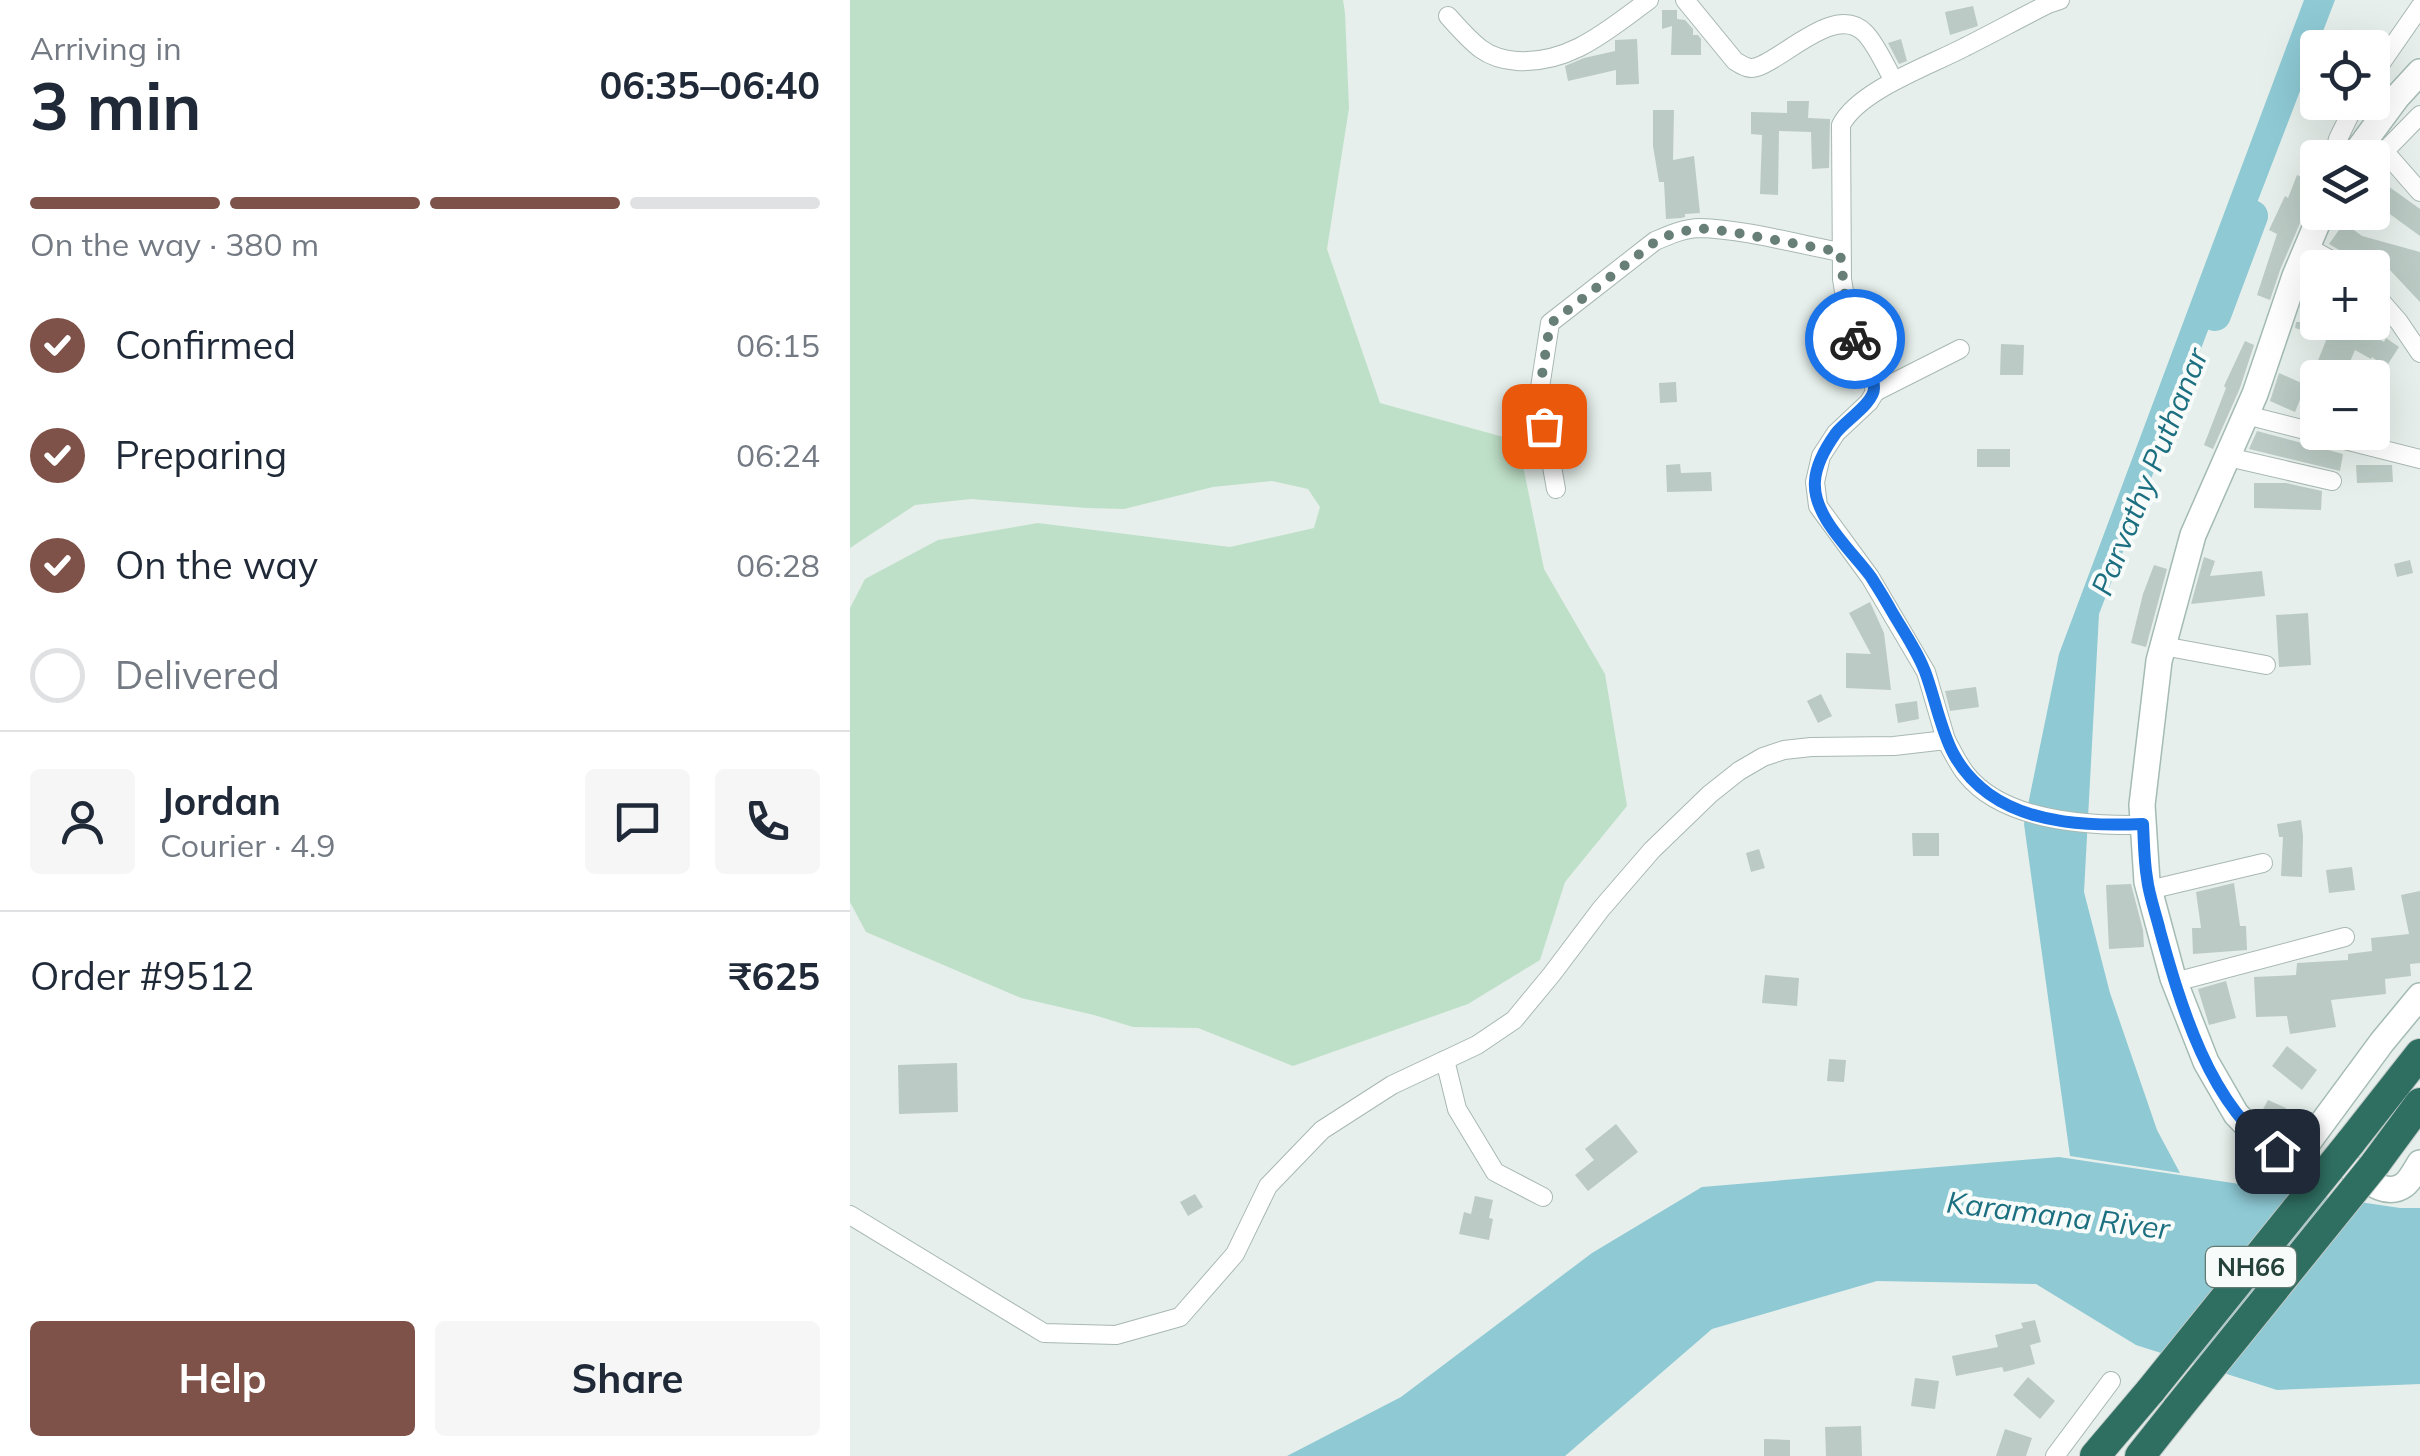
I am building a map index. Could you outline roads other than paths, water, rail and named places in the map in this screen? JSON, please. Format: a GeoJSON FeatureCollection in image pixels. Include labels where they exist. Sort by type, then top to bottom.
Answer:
{"type":"FeatureCollection","features":[{"type":"Feature","properties":{"kind":"highway","name":"NH66"},"geometry":{"type":"LineString","coordinates":[[2094,1456],[2152,1390],[2420,1054]]}},
{"type":"Feature","properties":{"kind":"highway","name":"NH66"},"geometry":{"type":"LineString","coordinates":[[2140,1456],[2420,1103]]}},
{"type":"Feature","properties":{"kind":"street"},"geometry":{"type":"LineString","coordinates":[[1448,16],[1482,51],[1503,60],[1532,62],[1564,56],[1586,46],[1649,0]]}},
{"type":"Feature","properties":{"kind":"street"},"geometry":{"type":"LineString","coordinates":[[1685,0],[1745,68],[1756,67],[1810,35],[1834,25],[1850,24],[1864,31],[1894,81]]}},
{"type":"Feature","properties":{"kind":"street"},"geometry":{"type":"LineString","coordinates":[[1874,392],[1848,322],[1840,252],[1842,125],[1848,113],[1894,81],[2060,0]]}},
{"type":"Feature","properties":{"kind":"street"},"geometry":{"type":"LineString","coordinates":[[2390,50],[2420,7]]}},
{"type":"Feature","properties":{"kind":"street"},"geometry":{"type":"LineString","coordinates":[[2366,140],[2420,72]]}},
{"type":"Feature","properties":{"kind":"street"},"geometry":{"type":"LineString","coordinates":[[2390,146],[2420,115]]}},
{"type":"Feature","properties":{"kind":"street"},"geometry":{"type":"LineString","coordinates":[[2390,167],[2420,192]]}},
{"type":"Feature","properties":{"kind":"street"},"geometry":{"type":"LineString","coordinates":[[1556,489],[1539,394],[1550,324],[1656,241],[1672,234],[1698,228],[1840,252]]}},
{"type":"Feature","properties":{"kind":"street"},"geometry":{"type":"LineString","coordinates":[[2314,230],[2246,415],[2193,535],[2163,646],[2142,805],[2149,890],[2174,982],[2206,1062],[2236,1114],[2277,1151],[2310,1141],[2420,996]]}},
{"type":"Feature","properties":{"kind":"street"},"geometry":{"type":"LineString","coordinates":[[2307,247],[2313,250]]}},
{"type":"Feature","properties":{"kind":"street"},"geometry":{"type":"LineString","coordinates":[[2390,312],[2420,354]]}},
{"type":"Feature","properties":{"kind":"street"},"geometry":{"type":"LineString","coordinates":[[1960,350],[1874,392],[1836,433],[1821,456],[1815,482],[1818,506],[1870,576],[1926,672],[1946,740],[1966,776],[1993,797],[2059,820],[2100,826],[2143,824]]}},
{"type":"Feature","properties":{"kind":"street"},"geometry":{"type":"LineString","coordinates":[[2246,415],[2420,459]]}},
{"type":"Feature","properties":{"kind":"street"},"geometry":{"type":"LineString","coordinates":[[2228,458],[2332,480]]}},
{"type":"Feature","properties":{"kind":"street"},"geometry":{"type":"LineString","coordinates":[[2163,646],[2266,665]]}},
{"type":"Feature","properties":{"kind":"street"},"geometry":{"type":"LineString","coordinates":[[850,1215],[1044,1333],[1116,1335],[1180,1316],[1235,1254],[1268,1186],[1322,1130],[1392,1086],[1477,1045],[1514,1020],[1601,908],[1652,850],[1740,771],[1784,750],[1946,740]]}},
{"type":"Feature","properties":{"kind":"street"},"geometry":{"type":"LineString","coordinates":[[2149,890],[2263,863]]}},
{"type":"Feature","properties":{"kind":"street"},"geometry":{"type":"LineString","coordinates":[[2174,982],[2345,936]]}},
{"type":"Feature","properties":{"kind":"street"},"geometry":{"type":"LineString","coordinates":[[1446,1060],[1456,1109],[1495,1172],[1543,1197]]}},
{"type":"Feature","properties":{"kind":"street"},"geometry":{"type":"LineString","coordinates":[[2310,1141],[2388,1190],[2403,1186],[2420,1163]]}},
{"type":"Feature","properties":{"kind":"street"},"geometry":{"type":"LineString","coordinates":[[2055,1456],[2111,1381]]}},
{"type":"Feature","properties":{"kind":"water"},"geometry":{"type":"Polygon","coordinates":[[[2304,0],[2335,0],[2323,30],[2300,30],[2300,91],[2099,614],[2084,892],[2110,993],[2157,1130],[2180,1173],[2070,1156],[2024,824],[2059,654],[2304,0]]]}},
{"type":"Feature","properties":{"kind":"water","name":"Karamana River"},"geometry":{"type":"Polygon","coordinates":[[[2059,1157],[2420,1208],[2420,1384],[2277,1390],[2136,1345],[2036,1284],[1877,1281],[1712,1329],[1565,1456],[1287,1456],[1401,1397],[1592,1253],[1702,1187],[2059,1157]]]}},
{"type":"Feature","properties":{"kind":"waterway","name":"Parvathy Puthanar"},"geometry":{"type":"LineString","coordinates":[[2215,315],[2252,216]]}}]}
